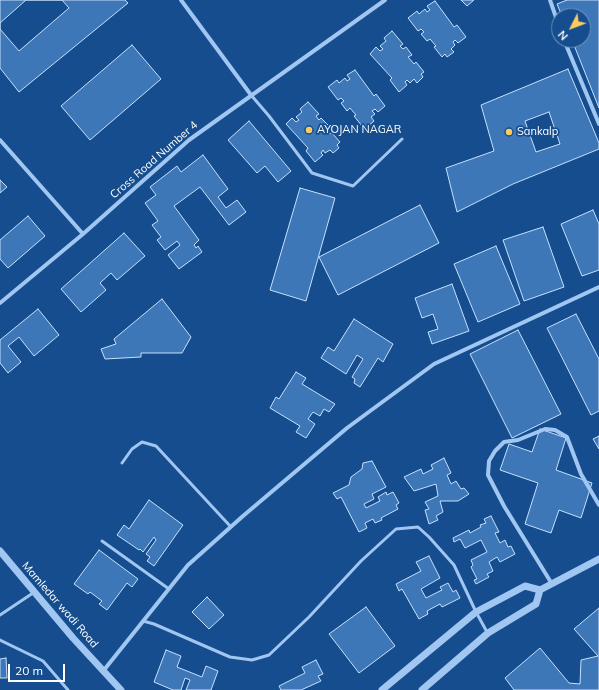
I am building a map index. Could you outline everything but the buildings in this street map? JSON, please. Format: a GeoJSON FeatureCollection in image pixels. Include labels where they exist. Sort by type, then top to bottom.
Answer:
{"type":"FeatureCollection","features":[{"type":"Feature","properties":{"kind":"street"},"geometry":{"type":"LineString","coordinates":[[181,0],[251,95]]}},
{"type":"Feature","properties":{"kind":"street","name":"Cross Road Number 4"},"geometry":{"type":"LineString","coordinates":[[0,302],[83,234],[189,140],[385,0]]}},
{"type":"Feature","properties":{"kind":"street"},"geometry":{"type":"LineString","coordinates":[[567,48],[599,124]]}},
{"type":"Feature","properties":{"kind":"street"},"geometry":{"type":"LineString","coordinates":[[0,140],[83,234]]}},
{"type":"Feature","properties":{"kind":"street"},"geometry":{"type":"LineString","coordinates":[[104,670],[188,565],[347,428],[434,364],[599,287]]}},
{"type":"Feature","properties":{"kind":"street"},"geometry":{"type":"LineString","coordinates":[[552,584],[504,506],[488,475],[489,461],[495,451],[504,442],[518,440],[545,429],[555,430],[567,437],[581,474],[599,505]]}},
{"type":"Feature","properties":{"kind":"street","name":"Mamledar wadi Road"},"geometry":{"type":"LineString","coordinates":[[0,551],[73,638],[121,690]]}},
{"type":"Feature","properties":{"kind":"street"},"geometry":{"type":"LineString","coordinates":[[382,690],[476,612],[525,586],[540,590],[599,559]]}},
{"type":"Feature","properties":{"kind":"street"},"geometry":{"type":"LineString","coordinates":[[422,690],[488,633],[536,604],[540,590]]}},
{"type":"Feature","properties":{"kind":"lane"},"geometry":{"type":"LineString","coordinates":[[251,95],[269,116],[312,173],[353,186],[402,139]]}},
{"type":"Feature","properties":{"kind":"lane"},"geometry":{"type":"LineString","coordinates":[[122,463],[132,449],[142,442],[156,446],[231,527]]}},
{"type":"Feature","properties":{"kind":"lane"},"geometry":{"type":"LineString","coordinates":[[143,621],[154,624],[230,657],[252,660],[269,655],[309,616],[361,561],[396,529],[418,528],[429,537],[454,564],[476,612],[488,633]]}},
{"type":"Feature","properties":{"kind":"lane"},"geometry":{"type":"LineString","coordinates":[[102,541],[169,589]]}},
{"type":"Feature","properties":{"kind":"lane"},"geometry":{"type":"LineString","coordinates":[[0,615],[34,592]]}},
{"type":"Feature","properties":{"kind":"lane"},"geometry":{"type":"LineString","coordinates":[[0,640],[43,660],[68,690]]}},
{"type":"Feature","properties":{"kind":"place","name":"AYOJAN NAGAR"},"geometry":{"type":"Point","coordinates":[309,130]}},
{"type":"Feature","properties":{"kind":"place","name":"Sankalp"},"geometry":{"type":"Point","coordinates":[509,132]}}]}
